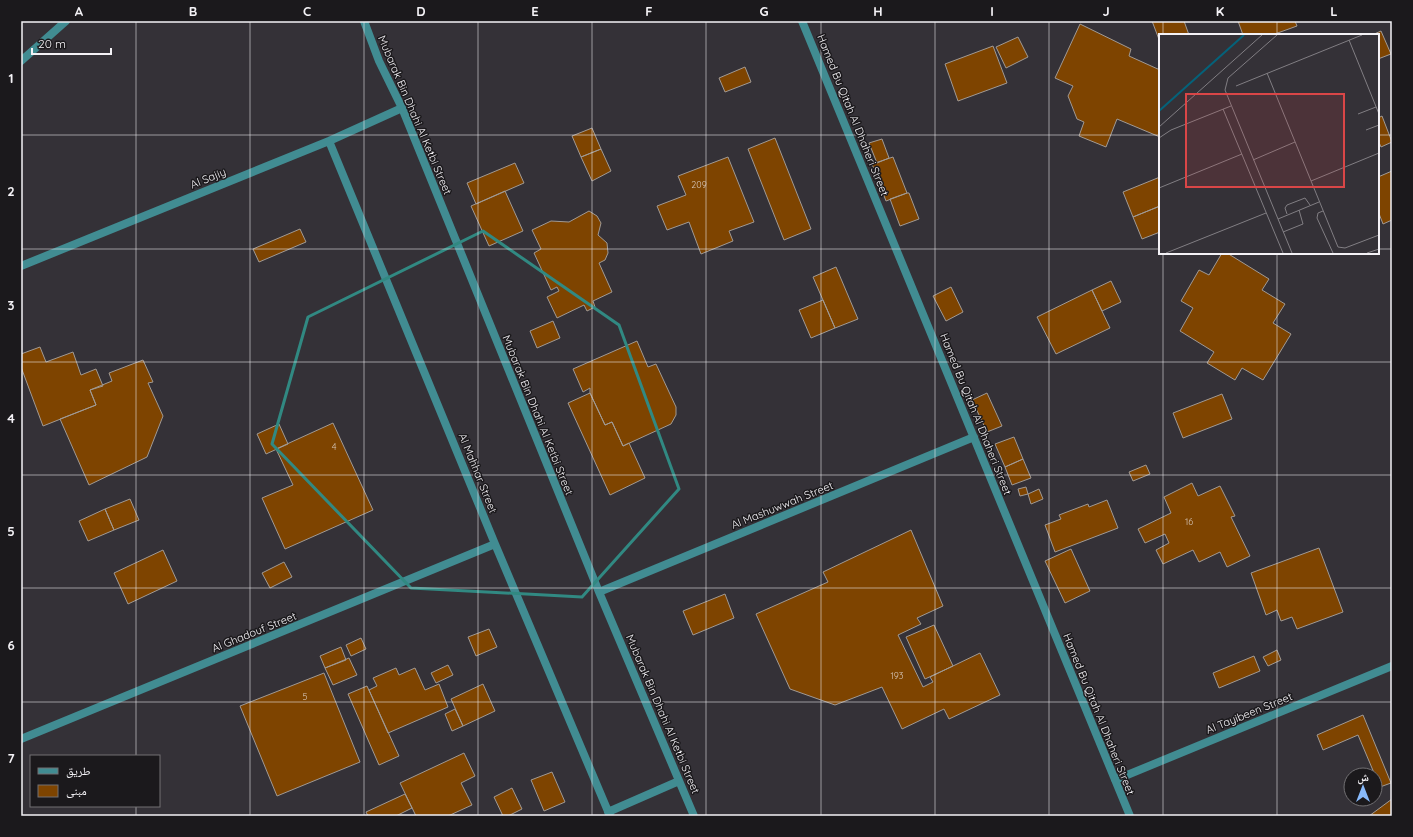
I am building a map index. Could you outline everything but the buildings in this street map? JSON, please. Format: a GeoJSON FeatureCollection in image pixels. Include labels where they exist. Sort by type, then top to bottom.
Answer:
{"type":"FeatureCollection","features":[{"type":"Feature","properties":{"kind":"street"},"geometry":{"type":"LineString","coordinates":[[21,61],[66,21]]}},
{"type":"Feature","properties":{"kind":"street","name":"Mubarak Bin Dhahi Al Ketbi Street"},"geometry":{"type":"LineString","coordinates":[[364,21],[379,61],[402,108],[598,592],[694,816]]}},
{"type":"Feature","properties":{"kind":"street","name":"Hamed Bu Qitah Al Dhaheri Street"},"geometry":{"type":"LineString","coordinates":[[802,21],[1130,816]]}},
{"type":"Feature","properties":{"kind":"street","name":"Al Sajiy"},"geometry":{"type":"LineString","coordinates":[[21,266],[329,141],[402,108]]}},
{"type":"Feature","properties":{"kind":"street","name":"Al Mahhar Street"},"geometry":{"type":"LineString","coordinates":[[329,141],[495,544],[609,814],[679,781]]}},
{"type":"Feature","properties":{"kind":"street","name":"Al Mashuwwah Street"},"geometry":{"type":"LineString","coordinates":[[598,592],[974,438]]}},
{"type":"Feature","properties":{"kind":"street","name":"Al Ghadouf Street"},"geometry":{"type":"LineString","coordinates":[[21,739],[495,544]]}},
{"type":"Feature","properties":{"kind":"street","name":"Al Tayibeen Street"},"geometry":{"type":"LineString","coordinates":[[1115,780],[1392,666]]}},
{"type":"Feature","properties":{"kind":"highlighted area"},"geometry":{"type":"Polygon","coordinates":[[[483,231],[619,325],[679,489],[582,597],[411,588],[272,444],[308,317],[483,231]]]}}]}
